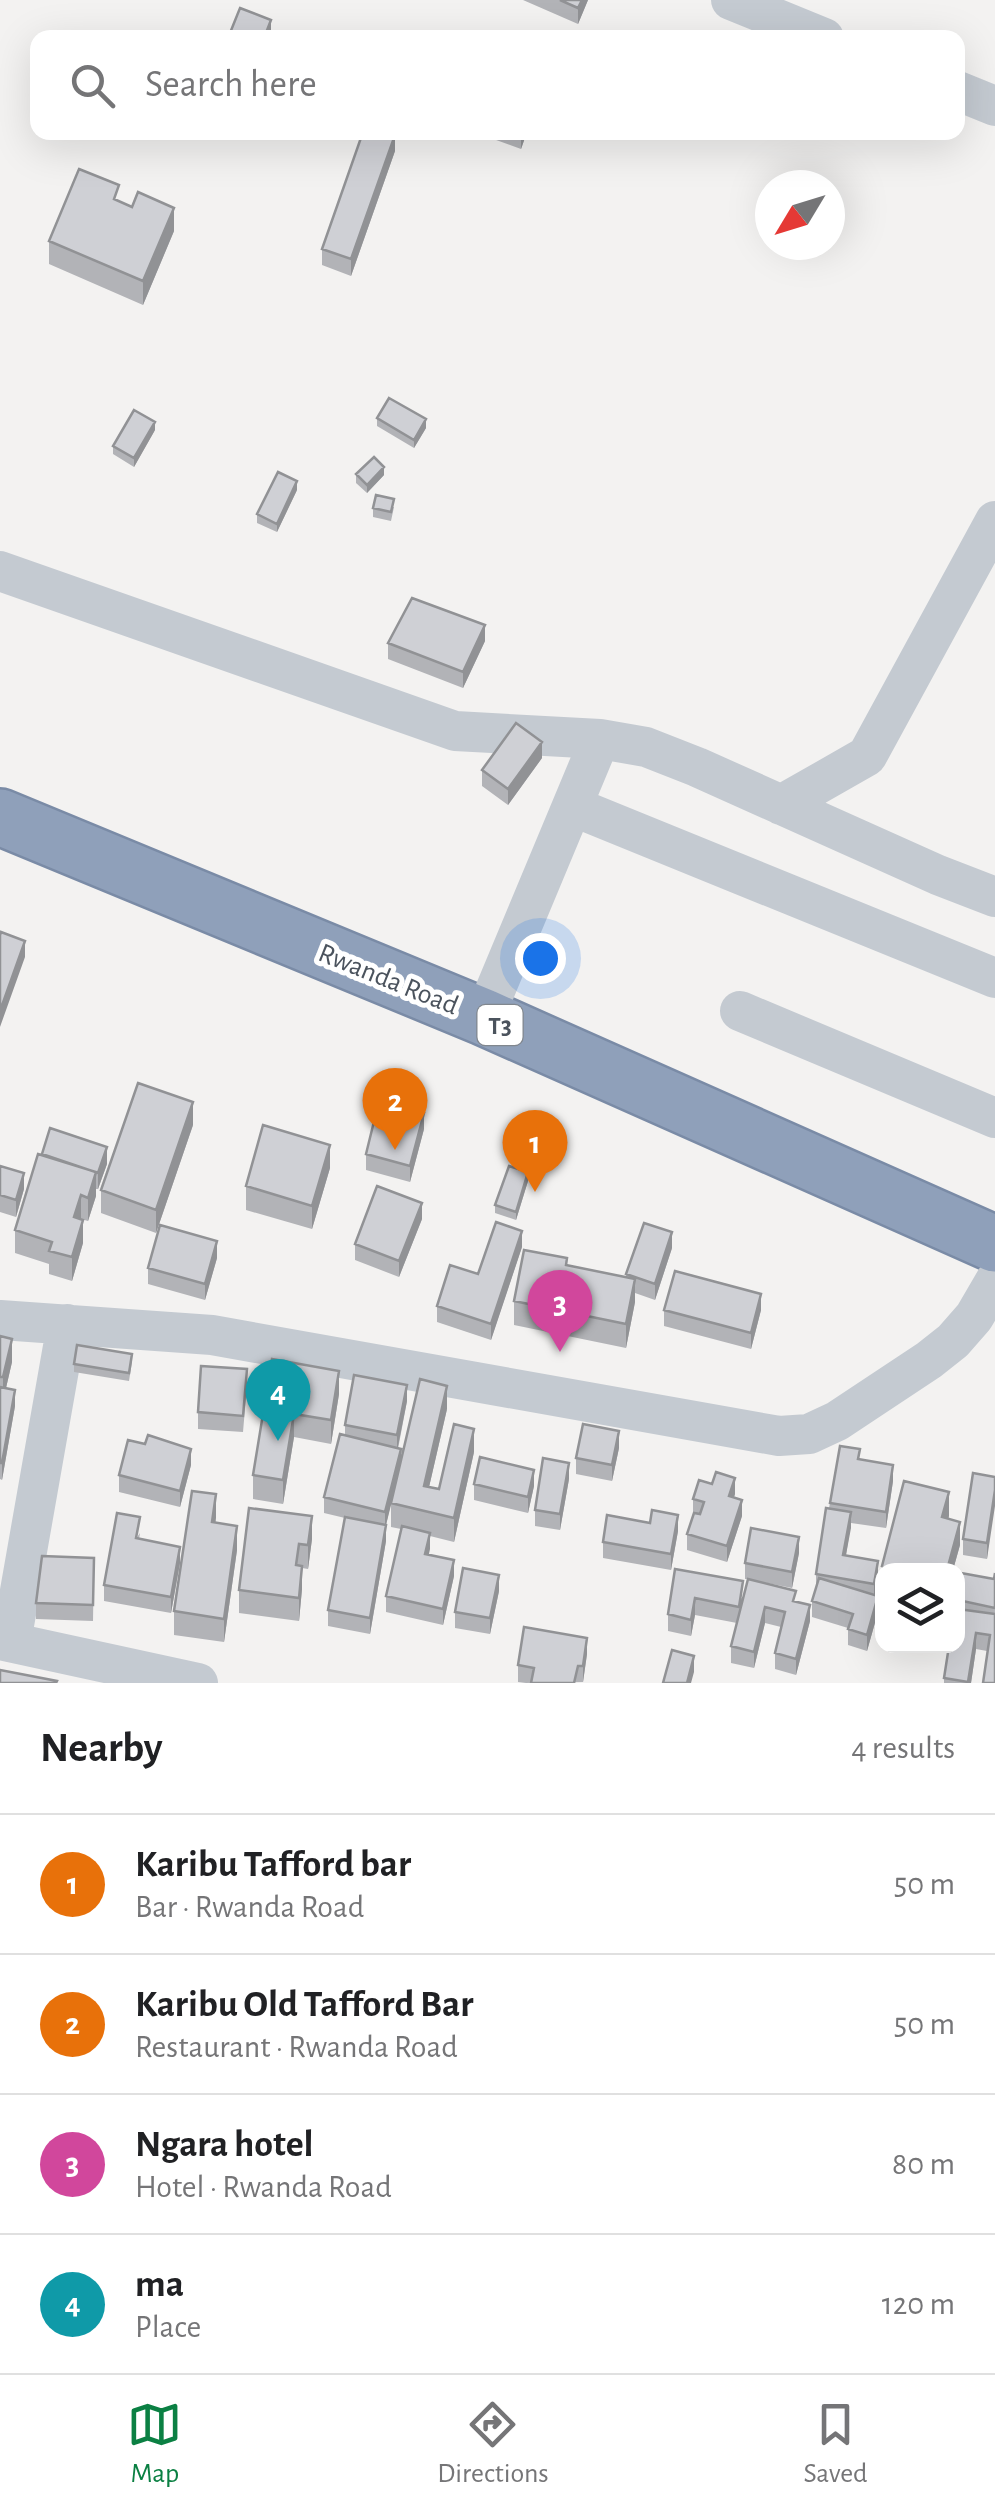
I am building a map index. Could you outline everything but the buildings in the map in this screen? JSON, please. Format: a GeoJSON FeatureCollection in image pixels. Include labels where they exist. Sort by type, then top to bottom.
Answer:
{"type":"FeatureCollection","features":[{"type":"Feature","properties":{"kind":"highway","name":"Rwanda Road"},"geometry":{"type":"LineString","coordinates":[[0,817],[484,1017],[994,1275]]}},
{"type":"Feature","properties":{"kind":"street"},"geometry":{"type":"LineString","coordinates":[[731,0],[804,30]]}},
{"type":"Feature","properties":{"kind":"street"},"geometry":{"type":"LineString","coordinates":[[965,94],[995,106]]}},
{"type":"Feature","properties":{"kind":"street"},"geometry":{"type":"LineString","coordinates":[[781,805],[867,756],[995,521]]}},
{"type":"Feature","properties":{"kind":"street"},"geometry":{"type":"LineString","coordinates":[[0,571],[455,731],[600,739],[646,748],[995,898]]}},
{"type":"Feature","properties":{"kind":"street"},"geometry":{"type":"LineString","coordinates":[[484,1017],[600,739]]}},
{"type":"Feature","properties":{"kind":"street"},"geometry":{"type":"LineString","coordinates":[[572,806],[995,978]]}},
{"type":"Feature","properties":{"kind":"street"},"geometry":{"type":"LineString","coordinates":[[740,1011],[995,1118]]}},
{"type":"Feature","properties":{"kind":"street"},"geometry":{"type":"LineString","coordinates":[[0,1320],[212,1335],[780,1436],[809,1434],[838,1420],[930,1360],[974,1318],[994,1275]]}},
{"type":"Feature","properties":{"kind":"street"},"geometry":{"type":"LineString","coordinates":[[66,1324],[6,1641],[198,1683]]}},
{"type":"Feature","properties":{"kind":"place","name":"Karibu Old Tafford Bar"},"geometry":{"type":"Point","coordinates":[395,1150]}},
{"type":"Feature","properties":{"kind":"place","name":"Karibu Tafford bar"},"geometry":{"type":"Point","coordinates":[535,1192]}},
{"type":"Feature","properties":{"kind":"place","name":"Ngara hotel"},"geometry":{"type":"Point","coordinates":[560,1352]}},
{"type":"Feature","properties":{"kind":"place","name":"ma"},"geometry":{"type":"Point","coordinates":[278,1441]}}]}
